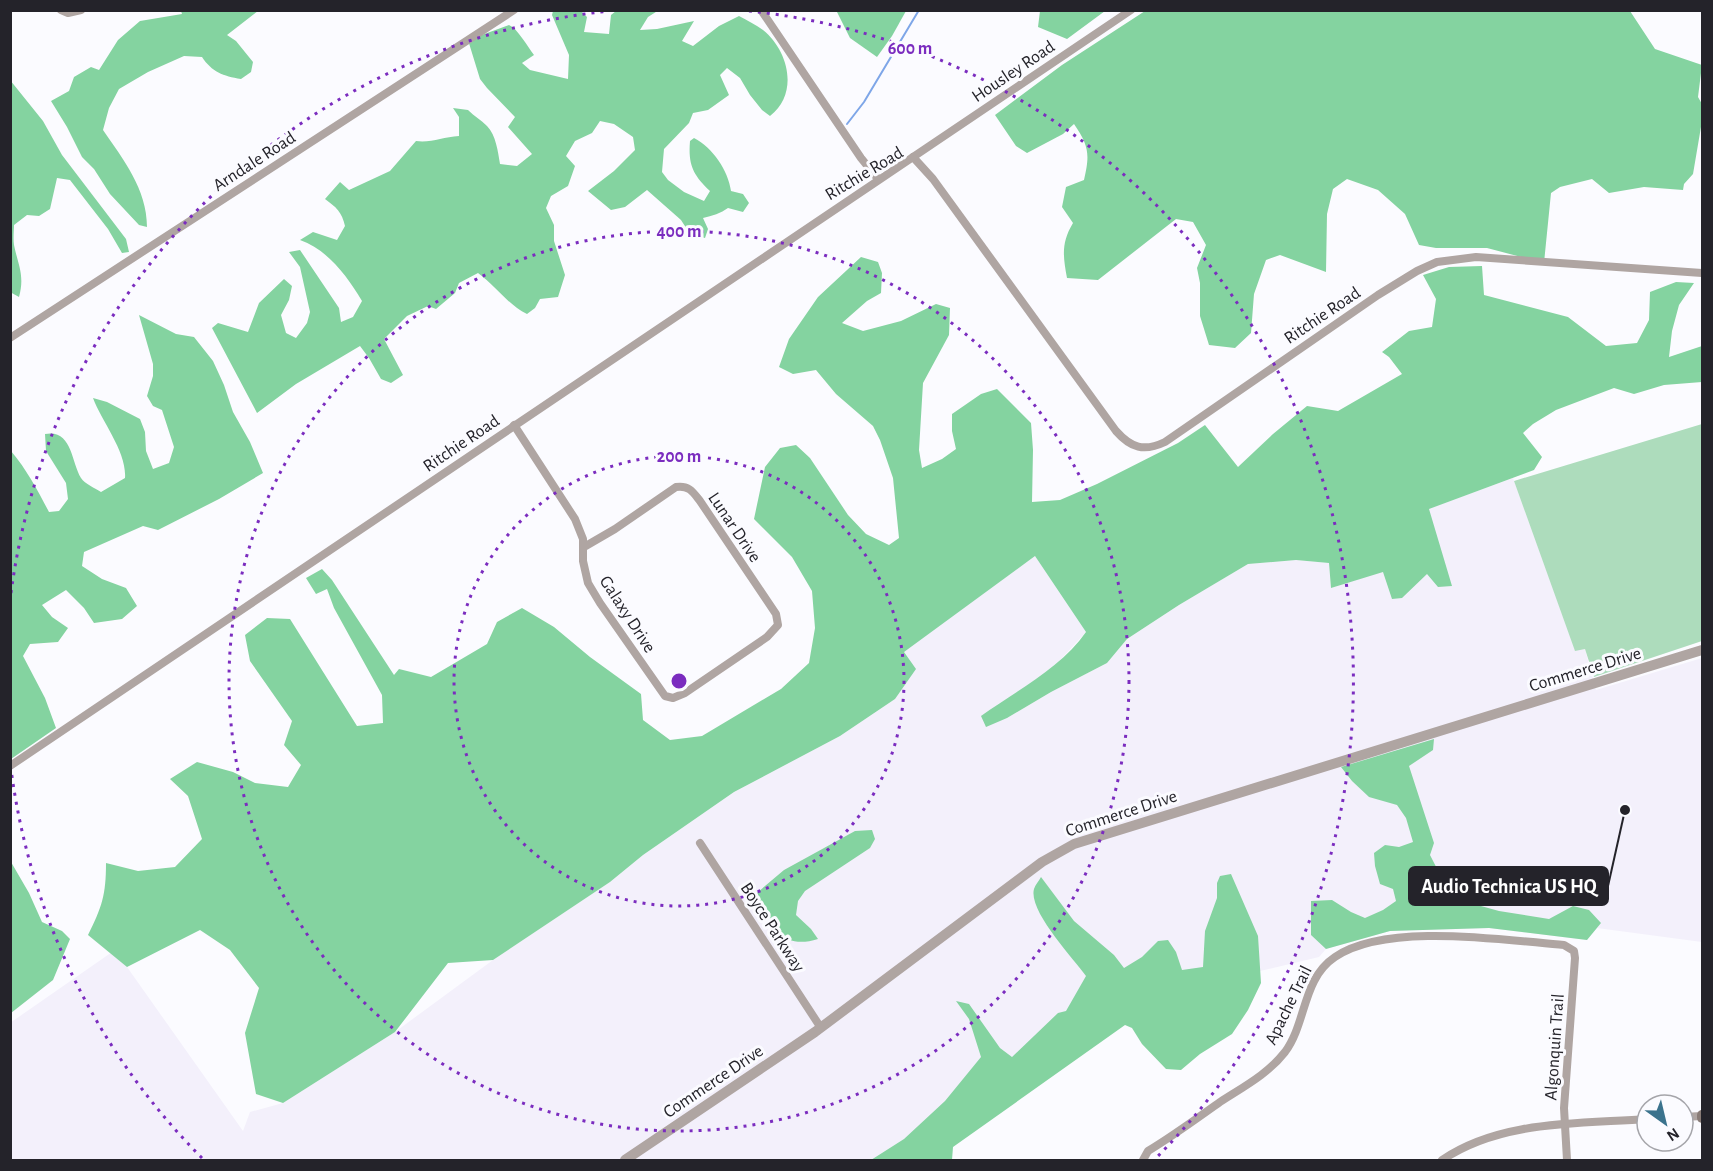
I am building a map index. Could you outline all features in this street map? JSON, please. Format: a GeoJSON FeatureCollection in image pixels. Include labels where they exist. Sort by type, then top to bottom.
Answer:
{"type":"FeatureCollection","features":[{"type":"Feature","properties":{"kind":"street"},"geometry":{"type":"LineString","coordinates":[[61,10],[68,13],[81,10]]}},
{"type":"Feature","properties":{"kind":"street","name":"Arndale Road"},"geometry":{"type":"LineString","coordinates":[[10,338],[514,10]]}},
{"type":"Feature","properties":{"kind":"street"},"geometry":{"type":"LineString","coordinates":[[761,10],[861,158],[878,179]]}},
{"type":"Feature","properties":{"kind":"street","name":"Housley Road"},"geometry":{"type":"LineString","coordinates":[[913,157],[1131,10]]}},
{"type":"Feature","properties":{"kind":"street","name":"Ritchie Road"},"geometry":{"type":"LineString","coordinates":[[10,766],[913,157],[933,179],[1116,431],[1137,448],[1148,448],[1165,441],[1378,295],[1417,271],[1446,259],[1476,257],[1702,273]]}},
{"type":"Feature","properties":{"kind":"street","name":"Galaxy Drive"},"geometry":{"type":"LineString","coordinates":[[514,425],[575,519],[584,547],[583,561],[588,583],[660,691]]}},
{"type":"Feature","properties":{"kind":"street","name":"Lunar Drive"},"geometry":{"type":"LineString","coordinates":[[584,547],[615,529],[676,487],[691,489],[776,614],[779,620],[777,627],[767,637],[685,693],[673,698],[665,696],[660,691]]}},
{"type":"Feature","properties":{"kind":"street","name":"Commerce Drive"},"geometry":{"type":"LineString","coordinates":[[625,1161],[821,1028],[1042,862],[1074,844],[1702,650]]}},
{"type":"Feature","properties":{"kind":"street","name":"Boyce Parkway"},"geometry":{"type":"LineString","coordinates":[[700,843],[821,1028]]}},
{"type":"Feature","properties":{"kind":"street","name":"Apache Trail"},"geometry":{"type":"LineString","coordinates":[[1143,1161],[1148,1151],[1258,1078],[1275,1063],[1296,1032],[1313,980],[1323,967],[1342,952],[1372,942],[1415,936],[1562,945]]}},
{"type":"Feature","properties":{"kind":"street","name":"Algonquin Trail"},"geometry":{"type":"LineString","coordinates":[[1562,945],[1571,948],[1575,958],[1564,1125],[1567,1161]]}},
{"type":"Feature","properties":{"kind":"street"},"geometry":{"type":"LineString","coordinates":[[1442,1161],[1462,1148],[1493,1135],[1524,1129],[1635,1120]]}},
{"type":"Feature","properties":{"kind":"shaded area"},"geometry":{"type":"Polygon","coordinates":[[[1513,478],[1575,650],[1585,649],[1596,690],[1702,658],[1702,942],[1597,928],[1587,940],[1489,928],[1390,931],[1326,949],[1319,957],[1260,971],[1172,974],[896,1160],[11,1160],[10,1023],[115,950],[243,1131],[250,1112],[283,1103],[395,1032],[493,960],[610,882],[643,855],[734,792],[840,736],[895,699],[903,652],[1035,556],[1086,632],[1007,718],[1107,663],[1127,639],[1248,564],[1296,560],[1329,563],[1331,588],[1383,571],[1402,598],[1427,573],[1451,586],[1428,509],[1513,478]]]}},
{"type":"Feature","properties":{"kind":"green space"},"geometry":{"type":"Polygon","coordinates":[[[659,10],[648,17],[640,30],[657,29],[694,21],[682,41],[693,46],[719,26],[739,16],[763,30],[772,39],[784,61],[787,73],[785,96],[770,116],[750,95],[740,78],[727,68],[720,75],[729,95],[708,110],[693,113],[689,123],[664,149],[662,172],[668,180],[684,192],[704,201],[710,191],[699,180],[690,157],[690,141],[694,138],[701,142],[719,160],[727,175],[731,191],[743,194],[749,203],[743,212],[728,208],[703,218],[708,229],[705,238],[690,234],[681,220],[647,190],[625,207],[611,210],[588,191],[614,171],[635,150],[633,137],[614,124],[600,121],[592,133],[575,141],[566,156],[575,166],[568,186],[551,196],[546,208],[554,225],[554,241],[565,275],[558,297],[540,299],[535,308],[527,314],[514,306],[478,273],[459,283],[455,293],[436,309],[428,306],[407,316],[384,339],[403,375],[391,383],[381,379],[360,346],[296,384],[257,413],[212,328],[218,323],[248,332],[259,303],[284,279],[292,286],[289,300],[281,315],[286,333],[296,338],[307,323],[310,312],[300,267],[289,252],[300,250],[339,308],[341,322],[353,317],[362,301],[350,282],[328,257],[300,240],[313,232],[337,240],[345,226],[344,221],[338,210],[325,199],[340,182],[349,190],[390,171],[416,141],[459,136],[459,117],[453,108],[468,110],[487,126],[495,139],[500,164],[517,166],[532,154],[508,127],[515,117],[480,79],[468,40],[509,25],[519,34],[534,55],[522,63],[530,70],[568,79],[569,55],[552,15],[553,11],[581,11],[587,17],[584,32],[609,34],[611,15],[616,11],[659,10]]]}},
{"type":"Feature","properties":{"kind":"green space"},"geometry":{"type":"Polygon","coordinates":[[[836,10],[906,11],[877,57],[850,38],[836,10]]]}},
{"type":"Feature","properties":{"kind":"green space"},"geometry":{"type":"Polygon","coordinates":[[[1040,10],[1105,11],[1067,39],[1038,27],[1040,10]]]}},
{"type":"Feature","properties":{"kind":"green space"},"geometry":{"type":"Polygon","coordinates":[[[181,11],[258,11],[227,35],[236,41],[253,62],[251,72],[241,79],[218,72],[202,57],[184,56],[148,72],[119,89],[109,108],[103,130],[126,163],[138,187],[146,213],[147,227],[139,225],[110,194],[94,169],[82,157],[51,101],[69,91],[74,77],[91,67],[99,70],[118,40],[140,21],[182,14],[181,11]]]}},
{"type":"Feature","properties":{"kind":"green space"},"geometry":{"type":"Polygon","coordinates":[[[1145,11],[1630,11],[1655,49],[1702,65],[1698,97],[1702,104],[1702,121],[1693,174],[1684,184],[1683,190],[1644,187],[1609,193],[1592,179],[1560,187],[1551,193],[1544,263],[1487,248],[1436,248],[1419,245],[1405,214],[1378,190],[1347,179],[1333,189],[1327,214],[1326,272],[1280,255],[1266,260],[1254,294],[1251,333],[1235,348],[1209,345],[1200,316],[1200,283],[1197,268],[1206,245],[1193,222],[1176,219],[1098,280],[1067,278],[1064,250],[1066,237],[1073,223],[1062,207],[1066,187],[1084,180],[1087,150],[1083,138],[1074,124],[1063,134],[1027,153],[1016,146],[995,115],[1062,65],[1145,11]]]}},
{"type":"Feature","properties":{"kind":"green space"},"geometry":{"type":"Polygon","coordinates":[[[10,80],[43,121],[62,155],[126,239],[129,252],[122,253],[108,229],[70,180],[57,178],[50,209],[39,216],[27,215],[14,225],[14,245],[21,276],[19,297],[10,292],[10,80]]]}},
{"type":"Feature","properties":{"kind":"green space"},"geometry":{"type":"Polygon","coordinates":[[[861,257],[878,262],[882,273],[881,293],[867,301],[842,323],[863,331],[901,321],[936,304],[950,308],[949,335],[923,383],[919,450],[922,468],[942,459],[956,449],[952,431],[952,414],[981,394],[997,389],[1031,423],[1032,502],[1060,500],[1097,484],[1178,443],[1205,425],[1238,467],[1307,406],[1338,411],[1402,374],[1389,357],[1382,352],[1409,331],[1432,327],[1436,299],[1423,275],[1449,267],[1482,266],[1484,295],[1568,317],[1606,346],[1637,343],[1649,320],[1650,292],[1676,282],[1694,283],[1679,305],[1672,331],[1669,357],[1702,346],[1702,382],[1664,385],[1634,394],[1614,388],[1556,410],[1533,424],[1523,433],[1542,457],[1534,470],[1429,509],[1452,586],[1438,587],[1427,574],[1402,598],[1392,599],[1383,572],[1331,588],[1329,563],[1296,560],[1248,564],[1127,639],[1107,663],[1007,718],[986,727],[981,716],[1051,668],[1076,645],[1086,632],[1035,556],[904,652],[916,669],[895,699],[840,736],[734,792],[643,855],[610,882],[493,960],[448,963],[395,1032],[283,1103],[256,1094],[245,1033],[259,988],[230,950],[200,930],[127,967],[88,935],[102,900],[106,863],[138,871],[175,867],[202,839],[188,796],[170,779],[197,762],[233,772],[255,783],[288,787],[301,765],[284,745],[292,721],[250,661],[245,635],[267,618],[290,619],[357,726],[383,723],[382,695],[334,608],[327,589],[316,594],[306,578],[322,569],[332,580],[394,675],[399,669],[431,677],[487,644],[497,622],[522,608],[554,627],[590,657],[641,694],[643,720],[670,740],[702,736],[781,689],[809,663],[815,628],[812,591],[792,557],[754,519],[765,467],[780,448],[796,445],[810,458],[848,515],[866,534],[889,545],[899,538],[893,478],[873,426],[836,394],[816,370],[793,374],[779,367],[789,339],[818,297],[861,257]]]}},
{"type":"Feature","properties":{"kind":"green space"},"geometry":{"type":"Polygon","coordinates":[[[139,315],[176,334],[194,337],[213,361],[233,412],[250,442],[263,473],[219,499],[158,530],[143,526],[84,552],[82,566],[102,579],[126,588],[137,606],[122,619],[94,623],[84,608],[66,590],[42,605],[52,617],[68,628],[58,642],[30,644],[23,656],[45,698],[56,728],[11,759],[11,451],[27,473],[49,512],[59,511],[68,499],[66,483],[46,451],[45,434],[61,436],[66,441],[81,478],[101,492],[125,478],[125,468],[118,448],[93,398],[107,402],[140,419],[145,432],[146,451],[153,469],[169,463],[174,447],[162,410],[153,406],[147,396],[153,376],[153,364],[139,315]]]}},
{"type":"Feature","properties":{"kind":"green space"},"geometry":{"type":"Polygon","coordinates":[[[1702,424],[1702,641],[1594,677],[1585,649],[1575,651],[1514,481],[1702,424]]]}},
{"type":"Feature","properties":{"kind":"green space"},"geometry":{"type":"Polygon","coordinates":[[[1434,739],[1433,750],[1409,766],[1434,843],[1430,855],[1452,898],[1499,911],[1549,919],[1573,906],[1589,910],[1601,923],[1587,940],[1489,928],[1390,931],[1326,949],[1311,935],[1311,901],[1332,900],[1365,918],[1396,901],[1393,889],[1380,884],[1374,853],[1385,845],[1399,847],[1413,842],[1406,818],[1397,805],[1369,797],[1341,767],[1434,739]]]}},
{"type":"Feature","properties":{"kind":"green space"},"geometry":{"type":"Polygon","coordinates":[[[872,830],[875,839],[870,848],[805,891],[798,901],[796,915],[818,939],[805,942],[794,941],[778,932],[752,897],[784,870],[855,831],[872,830]]]}},
{"type":"Feature","properties":{"kind":"green space"},"geometry":{"type":"Polygon","coordinates":[[[11,862],[42,922],[62,931],[70,939],[53,980],[11,1013],[11,862]]]}},
{"type":"Feature","properties":{"kind":"green space"},"geometry":{"type":"Polygon","coordinates":[[[1231,874],[1258,936],[1261,983],[1248,1010],[1232,1034],[1200,1054],[1181,1070],[1166,1069],[1142,1044],[1132,1028],[1125,1025],[953,1147],[952,1160],[871,1160],[904,1139],[945,1101],[981,1057],[969,1019],[956,1001],[969,1004],[1000,1048],[1012,1057],[1058,1013],[1066,1011],[1086,976],[1053,934],[1038,909],[1034,889],[1041,877],[1074,921],[1114,955],[1124,968],[1142,957],[1158,941],[1168,940],[1176,952],[1182,970],[1203,967],[1205,931],[1217,898],[1217,883],[1220,876],[1231,874]]]}},
{"type":"Feature","properties":{"kind":"waterway"},"geometry":{"type":"LineString","coordinates":[[847,124],[864,102],[919,10]]}},
{"type":"Feature","properties":{"kind":"place","name":"Audio Technica US HQ"},"geometry":{"type":"Point","coordinates":[1625,810]}}]}
